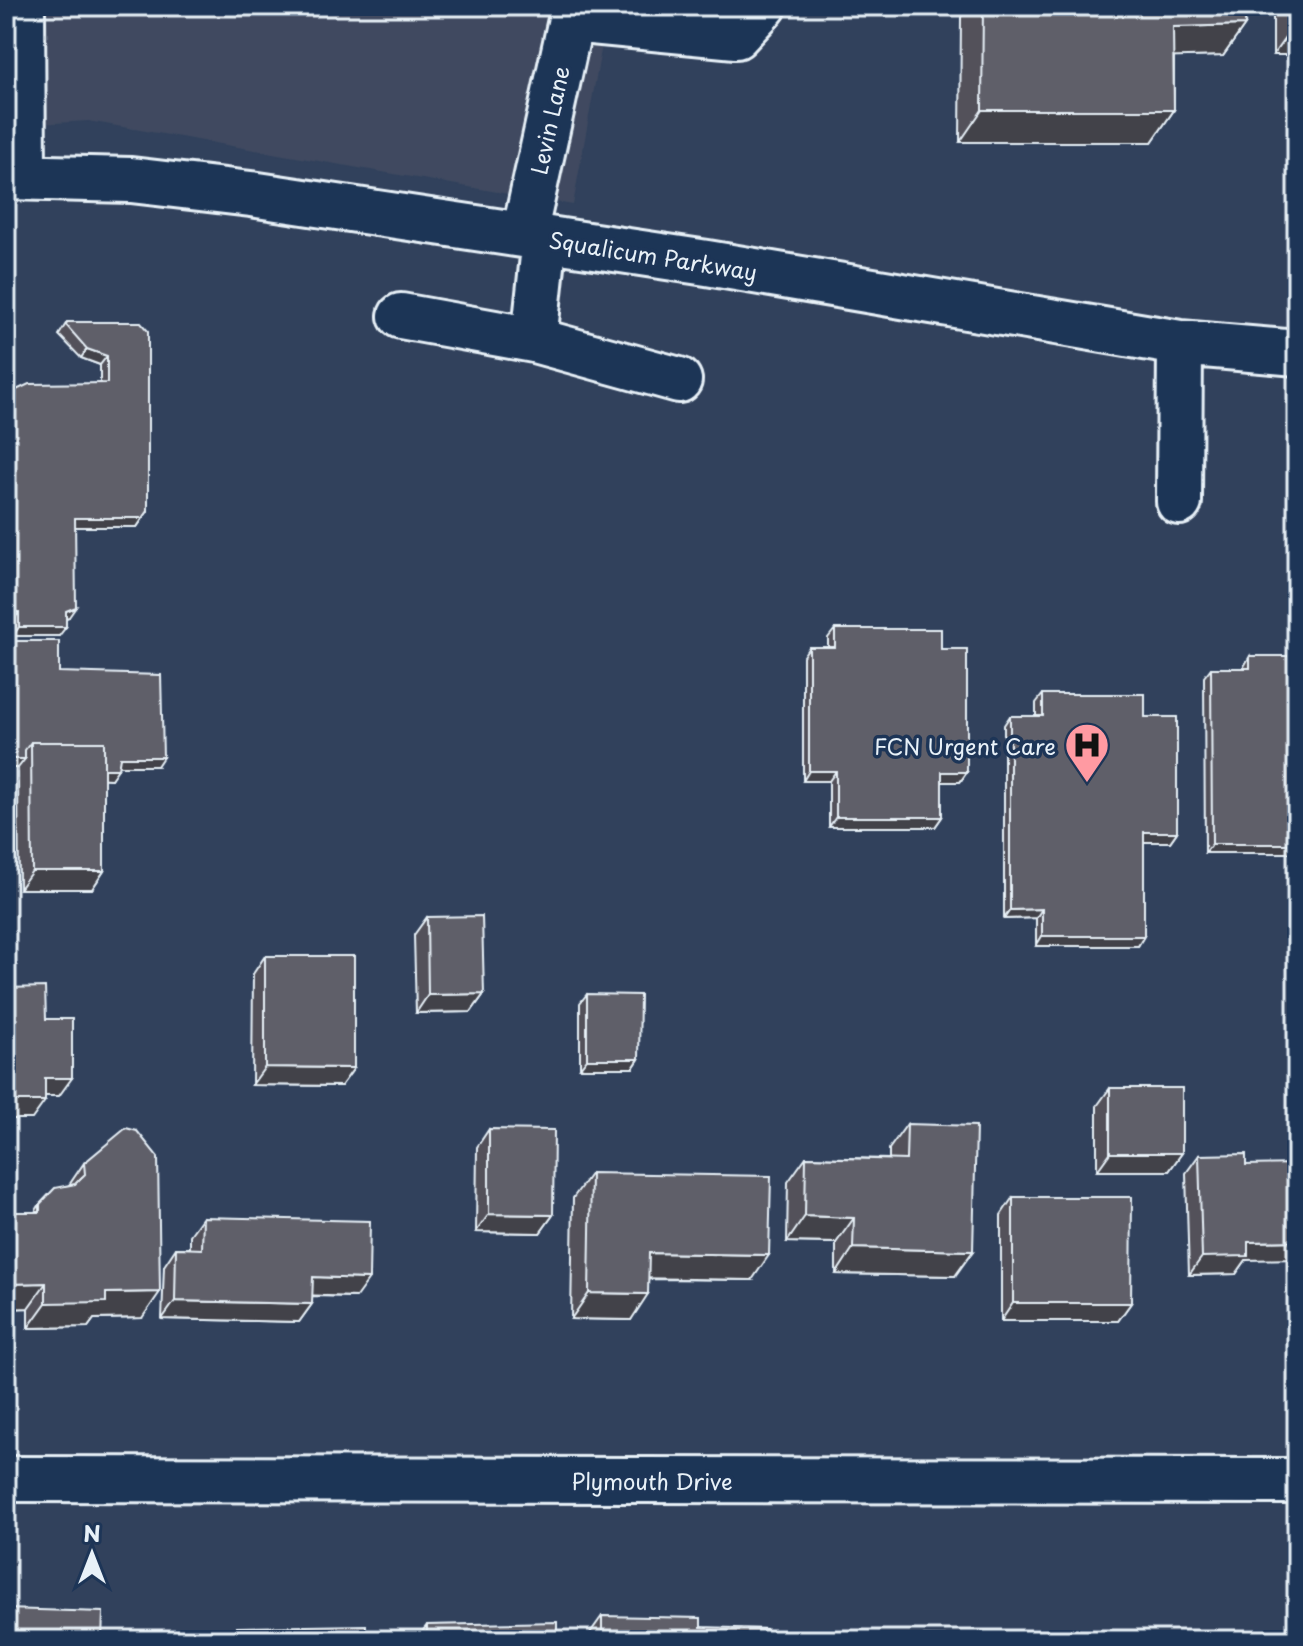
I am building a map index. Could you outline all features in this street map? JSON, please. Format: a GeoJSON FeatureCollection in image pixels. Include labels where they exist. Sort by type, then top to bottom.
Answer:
{"type":"FeatureCollection","features":[{"type":"Feature","properties":{"kind":"street"},"geometry":{"type":"LineString","coordinates":[[14,177],[22,6]]}},
{"type":"Feature","properties":{"kind":"street"},"geometry":{"type":"LineString","coordinates":[[572,13],[736,36],[764,6]]}},
{"type":"Feature","properties":{"kind":"street","name":"Levin Lane"},"geometry":{"type":"LineString","coordinates":[[534,340],[534,236],[572,13]]}},
{"type":"Feature","properties":{"kind":"street","name":"Squalicum Parkway"},"geometry":{"type":"LineString","coordinates":[[14,177],[131,180],[534,236],[1180,343],[1297,353]]}},
{"type":"Feature","properties":{"kind":"street"},"geometry":{"type":"LineString","coordinates":[[401,316],[534,340],[679,380]]}},
{"type":"Feature","properties":{"kind":"street"},"geometry":{"type":"LineString","coordinates":[[1179,502],[1180,343]]}},
{"type":"Feature","properties":{"kind":"street","name":"Plymouth Drive"},"geometry":{"type":"LineString","coordinates":[[6,1479],[1297,1481]]}},
{"type":"Feature","properties":{"kind":"shaded area"},"geometry":{"type":"Polygon","coordinates":[[[6,6],[609,6],[573,205],[88,121],[6,126],[6,6]]]}},
{"type":"Feature","properties":{"kind":"building"},"geometry":{"type":"Polygon","coordinates":[[[983,6],[1246,6],[1245,25],[1173,27],[1174,110],[982,110],[983,6]]]}},
{"type":"Feature","properties":{"kind":"building"},"geometry":{"type":"Polygon","coordinates":[[[67,322],[140,322],[148,331],[148,511],[143,518],[75,518],[76,607],[66,611],[66,627],[19,627],[19,612],[6,612],[6,403],[12,392],[29,384],[107,383],[107,356],[87,349],[66,325],[67,322]]]}},
{"type":"Feature","properties":{"kind":"building"},"geometry":{"type":"Polygon","coordinates":[[[835,629],[941,629],[941,649],[967,649],[967,772],[942,772],[942,817],[836,817],[836,771],[809,771],[809,647],[835,647],[835,629]]]}},
{"type":"Feature","properties":{"kind":"building"},"geometry":{"type":"Polygon","coordinates":[[[6,641],[59,641],[59,672],[161,675],[163,757],[120,757],[118,769],[104,769],[104,742],[31,742],[25,750],[25,759],[6,759],[6,641]]]}},
{"type":"Feature","properties":{"kind":"building"},"geometry":{"type":"Polygon","coordinates":[[[1250,656],[1297,656],[1297,844],[1212,844],[1211,668],[1250,668],[1250,656]]]}},
{"type":"Feature","properties":{"kind":"building","name":"FCN Urgent Care"},"geometry":{"type":"Polygon","coordinates":[[[1043,694],[1145,694],[1145,717],[1177,717],[1177,832],[1144,832],[1144,936],[1042,936],[1042,909],[1010,910],[1010,716],[1043,716],[1043,694]]]}},
{"type":"Feature","properties":{"kind":"building"},"geometry":{"type":"Polygon","coordinates":[[[31,742],[104,742],[104,871],[32,871],[31,742]]]}},
{"type":"Feature","properties":{"kind":"building"},"geometry":{"type":"Polygon","coordinates":[[[482,916],[484,994],[428,995],[427,917],[482,916]]]}},
{"type":"Feature","properties":{"kind":"building"},"geometry":{"type":"Polygon","coordinates":[[[265,956],[354,956],[354,1068],[265,1067],[265,956]]]}},
{"type":"Feature","properties":{"kind":"building"},"geometry":{"type":"Polygon","coordinates":[[[45,987],[46,1019],[72,1019],[72,1078],[45,1078],[45,1101],[6,1101],[6,988],[45,987]]]}},
{"type":"Feature","properties":{"kind":"building"},"geometry":{"type":"Polygon","coordinates":[[[587,994],[640,995],[639,1059],[587,1059],[587,994]]]}},
{"type":"Feature","properties":{"kind":"building"},"geometry":{"type":"Polygon","coordinates":[[[1110,1088],[1182,1088],[1182,1153],[1110,1153],[1110,1088]]]}},
{"type":"Feature","properties":{"kind":"building"},"geometry":{"type":"Polygon","coordinates":[[[907,1124],[976,1126],[973,1251],[853,1248],[854,1218],[805,1216],[806,1157],[906,1160],[907,1124]]]}},
{"type":"Feature","properties":{"kind":"building"},"geometry":{"type":"Polygon","coordinates":[[[126,1128],[137,1131],[158,1157],[160,1292],[106,1293],[106,1302],[46,1303],[46,1283],[6,1284],[6,1212],[40,1212],[40,1204],[55,1188],[75,1184],[85,1174],[84,1163],[126,1128]]]}},
{"type":"Feature","properties":{"kind":"building"},"geometry":{"type":"Polygon","coordinates":[[[489,1129],[554,1130],[553,1215],[489,1214],[489,1129]]]}},
{"type":"Feature","properties":{"kind":"building"},"geometry":{"type":"Polygon","coordinates":[[[1246,1154],[1246,1165],[1297,1164],[1297,1241],[1248,1242],[1248,1256],[1202,1257],[1199,1155],[1246,1154]]]}},
{"type":"Feature","properties":{"kind":"building"},"geometry":{"type":"Polygon","coordinates":[[[591,1173],[771,1176],[769,1255],[649,1253],[648,1294],[589,1293],[591,1173]]]}},
{"type":"Feature","properties":{"kind":"building"},"geometry":{"type":"Polygon","coordinates":[[[1013,1197],[1132,1197],[1131,1303],[1013,1303],[1013,1197]]]}},
{"type":"Feature","properties":{"kind":"building"},"geometry":{"type":"Polygon","coordinates":[[[203,1217],[370,1221],[369,1279],[313,1277],[312,1304],[175,1301],[176,1248],[202,1249],[203,1217]]]}},
{"type":"Feature","properties":{"kind":"building"},"geometry":{"type":"Polygon","coordinates":[[[6,1609],[103,1612],[102,1640],[6,1640],[6,1609]]]}},
{"type":"Feature","properties":{"kind":"building"},"geometry":{"type":"Polygon","coordinates":[[[602,1616],[701,1618],[701,1627],[766,1629],[766,1640],[602,1640],[602,1616]]]}},
{"type":"Feature","properties":{"kind":"building"},"geometry":{"type":"Polygon","coordinates":[[[557,1622],[557,1640],[427,1640],[427,1625],[557,1622]]]}},
{"type":"Feature","properties":{"kind":"building"},"geometry":{"type":"Polygon","coordinates":[[[366,1625],[366,1640],[237,1640],[237,1627],[366,1625]]]}},
{"type":"Feature","properties":{"kind":"building"},"geometry":{"type":"Polygon","coordinates":[[[841,1635],[966,1637],[966,1640],[841,1640],[841,1635]]]}},
{"type":"Feature","properties":{"kind":"building"},"geometry":{"type":"Polygon","coordinates":[[[1269,1635],[1297,1636],[1297,1640],[1269,1640],[1269,1635]]]}},
{"type":"Feature","properties":{"kind":"building"},"geometry":{"type":"Polygon","coordinates":[[[1133,1639],[1133,1640],[1026,1640],[1133,1639]]]}},
{"type":"Feature","properties":{"kind":"place","name":"FCN Urgent Care"},"geometry":{"type":"Point","coordinates":[1087,784]}}]}
